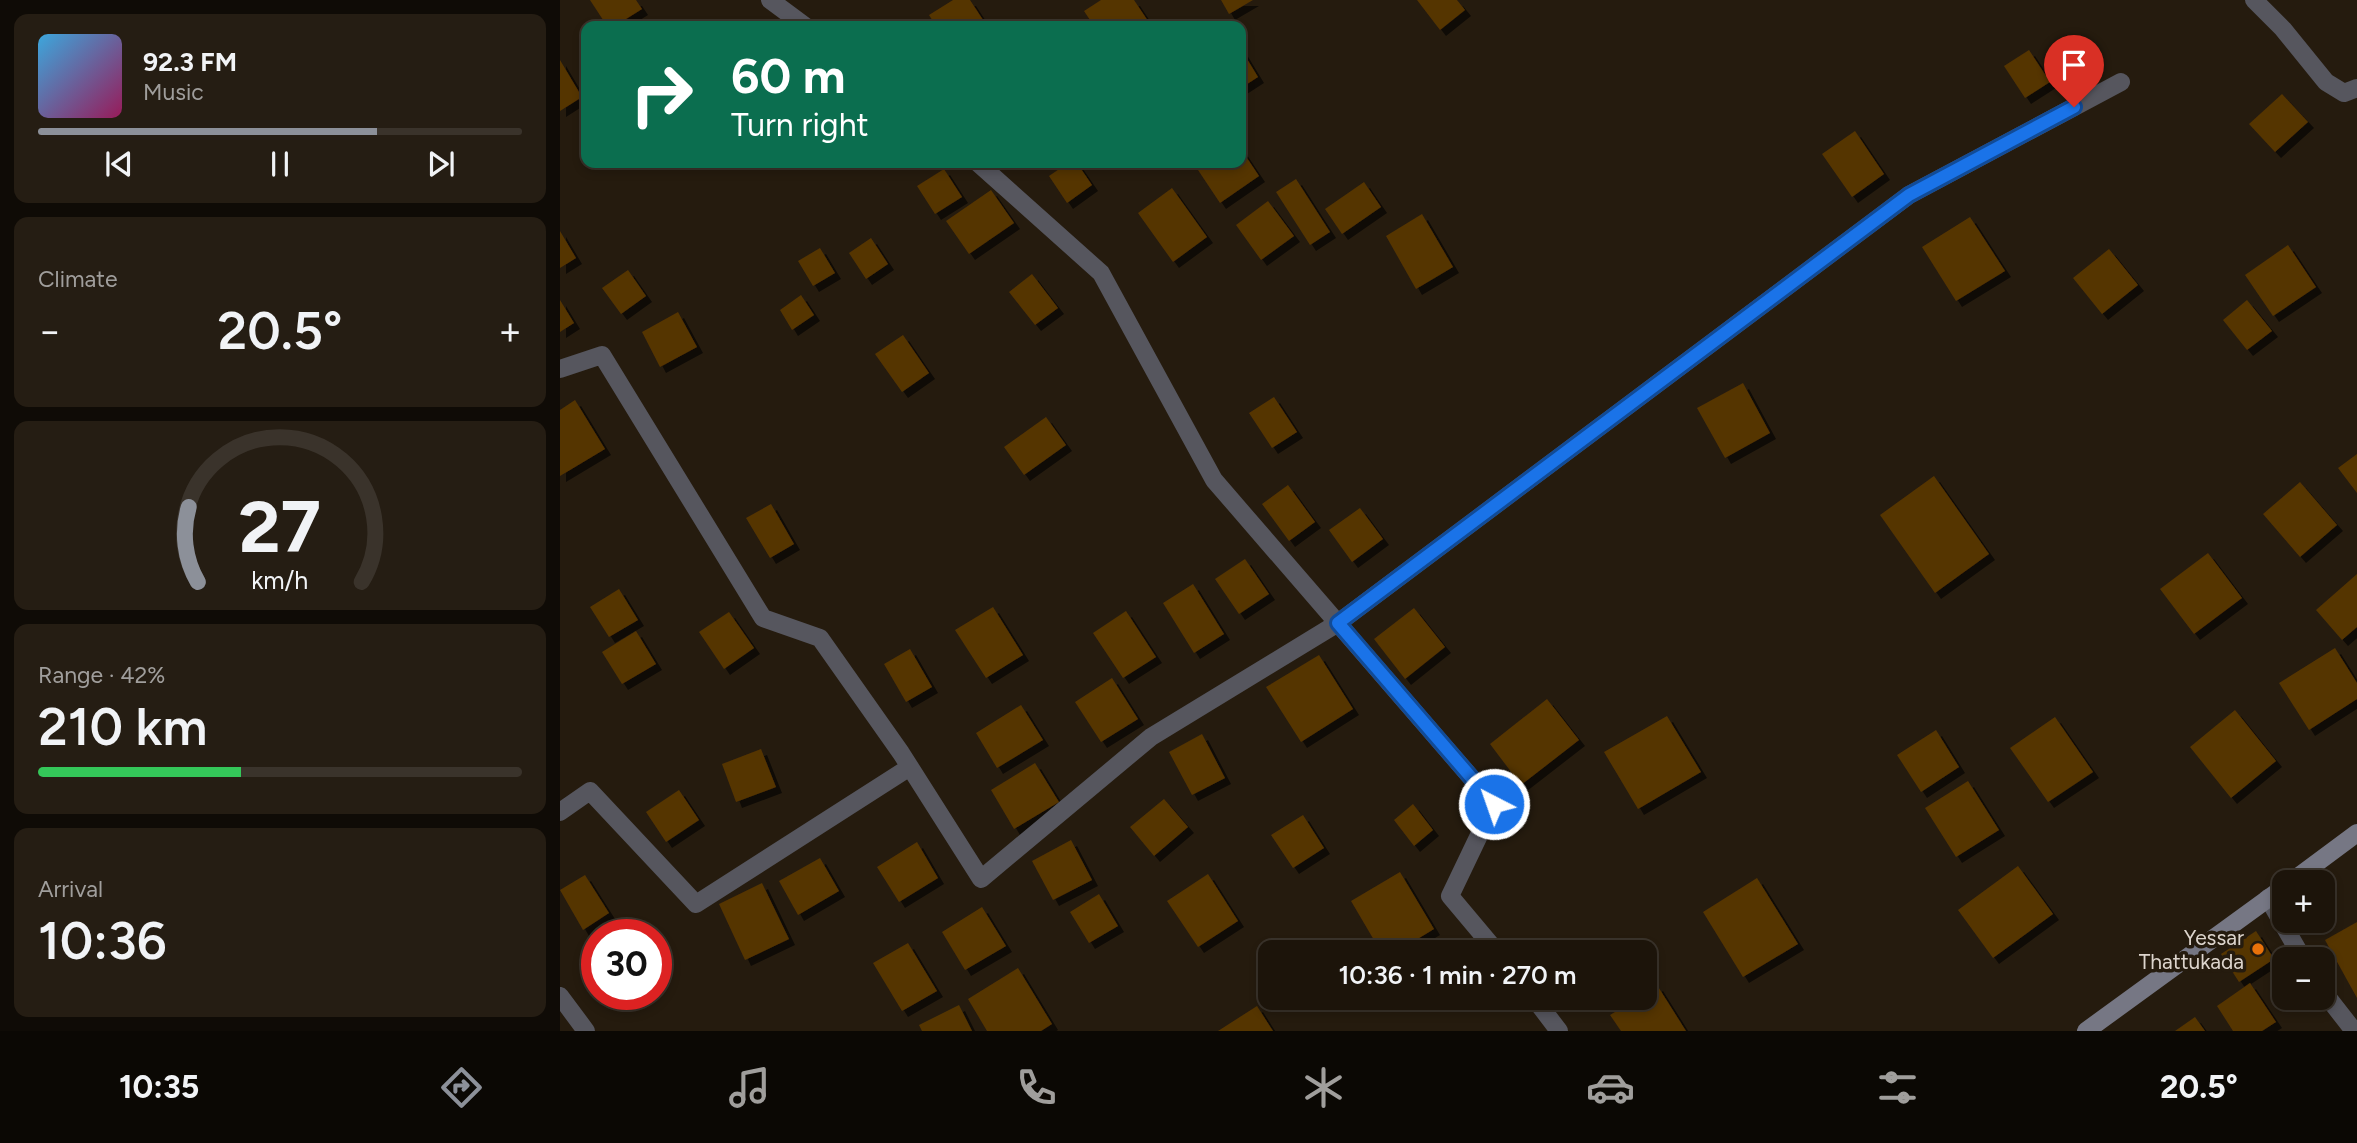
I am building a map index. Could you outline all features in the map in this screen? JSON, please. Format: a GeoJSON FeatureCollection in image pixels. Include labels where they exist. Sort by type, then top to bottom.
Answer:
{"type":"FeatureCollection","features":[{"type":"Feature","properties":{"kind":"main road"},"geometry":{"type":"LineString","coordinates":[[2307,870],[2357,833]]}},
{"type":"Feature","properties":{"kind":"main road"},"geometry":{"type":"LineString","coordinates":[[2086,1031],[2272,895]]}},
{"type":"Feature","properties":{"kind":"street"},"geometry":{"type":"LineString","coordinates":[[770,0],[798,21]]}},
{"type":"Feature","properties":{"kind":"street"},"geometry":{"type":"LineString","coordinates":[[2254,0],[2283,29],[2326,82],[2344,93],[2357,88]]}},
{"type":"Feature","properties":{"kind":"street"},"geometry":{"type":"LineString","coordinates":[[560,369],[602,355],[763,618],[820,638],[910,767],[981,878],[1151,737],[1338,623],[1909,195],[2121,82]]}},
{"type":"Feature","properties":{"kind":"street"},"geometry":{"type":"LineString","coordinates":[[984,168],[1101,273],[1214,480],[1494,804],[1450,896],[1487,940]]}},
{"type":"Feature","properties":{"kind":"street"},"geometry":{"type":"LineString","coordinates":[[560,812],[590,791],[696,904],[910,767]]}},
{"type":"Feature","properties":{"kind":"street"},"geometry":{"type":"LineString","coordinates":[[2268,898],[2296,947]]}},
{"type":"Feature","properties":{"kind":"street"},"geometry":{"type":"LineString","coordinates":[[560,996],[586,1031]]}},
{"type":"Feature","properties":{"kind":"street"},"geometry":{"type":"LineString","coordinates":[[2335,1007],[2354,1031]]}},
{"type":"Feature","properties":{"kind":"street"},"geometry":{"type":"LineString","coordinates":[[1543,1010],[1559,1031]]}},
{"type":"Feature","properties":{"kind":"building"},"geometry":{"type":"Polygon","coordinates":[[[590,0],[636,0],[642,9],[623,21],[604,21],[590,0]]]}},
{"type":"Feature","properties":{"kind":"building"},"geometry":{"type":"Polygon","coordinates":[[[953,0],[970,0],[984,21],[933,21],[929,15],[953,0]]]}},
{"type":"Feature","properties":{"kind":"building"},"geometry":{"type":"Polygon","coordinates":[[[1101,0],[1134,0],[1148,21],[1091,21],[1084,11],[1101,0]]]}},
{"type":"Feature","properties":{"kind":"building"},"geometry":{"type":"Polygon","coordinates":[[[1221,0],[1253,0],[1229,14],[1221,0]]]}},
{"type":"Feature","properties":{"kind":"building"},"geometry":{"type":"Polygon","coordinates":[[[1417,0],[1457,0],[1465,10],[1440,30],[1417,0]]]}},
{"type":"Feature","properties":{"kind":"building"},"geometry":{"type":"Polygon","coordinates":[[[2029,50],[2050,82],[2025,98],[2004,66],[2029,50]]]}},
{"type":"Feature","properties":{"kind":"building"},"geometry":{"type":"Polygon","coordinates":[[[1246,57],[1258,77],[1246,85],[1246,57]]]}},
{"type":"Feature","properties":{"kind":"building"},"geometry":{"type":"Polygon","coordinates":[[[560,60],[581,98],[560,111],[560,60]]]}},
{"type":"Feature","properties":{"kind":"building"},"geometry":{"type":"Polygon","coordinates":[[[2282,94],[2308,122],[2275,152],[2249,124],[2282,94]]]}},
{"type":"Feature","properties":{"kind":"building"},"geometry":{"type":"Polygon","coordinates":[[[1855,131],[1884,174],[1852,197],[1822,154],[1855,131]]]}},
{"type":"Feature","properties":{"kind":"building"},"geometry":{"type":"Polygon","coordinates":[[[1246,156],[1259,176],[1220,203],[1197,168],[1246,168],[1246,156]]]}},
{"type":"Feature","properties":{"kind":"building"},"geometry":{"type":"Polygon","coordinates":[[[1061,168],[1080,168],[1092,185],[1067,203],[1049,176],[1061,168]]]}},
{"type":"Feature","properties":{"kind":"building"},"geometry":{"type":"Polygon","coordinates":[[[944,169],[962,197],[935,214],[917,186],[944,169]]]}},
{"type":"Feature","properties":{"kind":"building"},"geometry":{"type":"Polygon","coordinates":[[[1296,179],[1330,232],[1310,245],[1276,192],[1296,179]]]}},
{"type":"Feature","properties":{"kind":"building"},"geometry":{"type":"Polygon","coordinates":[[[1364,182],[1381,207],[1342,234],[1325,209],[1364,182]]]}},
{"type":"Feature","properties":{"kind":"building"},"geometry":{"type":"Polygon","coordinates":[[[1172,188],[1207,237],[1173,262],[1138,213],[1172,188]]]}},
{"type":"Feature","properties":{"kind":"building"},"geometry":{"type":"Polygon","coordinates":[[[991,190],[1014,223],[969,254],[946,221],[991,190]]]}},
{"type":"Feature","properties":{"kind":"building"},"geometry":{"type":"Polygon","coordinates":[[[1268,201],[1294,236],[1261,260],[1236,225],[1268,201]]]}},
{"type":"Feature","properties":{"kind":"building"},"geometry":{"type":"Polygon","coordinates":[[[1422,214],[1453,267],[1416,289],[1386,236],[1422,214]]]}},
{"type":"Feature","properties":{"kind":"building"},"geometry":{"type":"Polygon","coordinates":[[[1970,217],[2005,271],[1956,301],[1922,247],[1970,217]]]}},
{"type":"Feature","properties":{"kind":"building"},"geometry":{"type":"Polygon","coordinates":[[[560,231],[576,258],[560,268],[560,231]]]}},
{"type":"Feature","properties":{"kind":"building"},"geometry":{"type":"Polygon","coordinates":[[[871,238],[888,264],[866,279],[849,253],[871,238]]]}},
{"type":"Feature","properties":{"kind":"building"},"geometry":{"type":"Polygon","coordinates":[[[2288,245],[2316,287],[2273,316],[2245,275],[2288,245]]]}},
{"type":"Feature","properties":{"kind":"building"},"geometry":{"type":"Polygon","coordinates":[[[820,248],[835,273],[813,286],[798,261],[820,248]]]}},
{"type":"Feature","properties":{"kind":"building"},"geometry":{"type":"Polygon","coordinates":[[[2109,249],[2138,285],[2102,314],[2073,278],[2109,249]]]}},
{"type":"Feature","properties":{"kind":"building"},"geometry":{"type":"Polygon","coordinates":[[[628,270],[646,296],[621,314],[602,288],[628,270]]]}},
{"type":"Feature","properties":{"kind":"building"},"geometry":{"type":"Polygon","coordinates":[[[1032,274],[1058,308],[1035,325],[1009,292],[1032,274]]]}},
{"type":"Feature","properties":{"kind":"building"},"geometry":{"type":"Polygon","coordinates":[[[801,295],[814,315],[792,330],[780,310],[801,295]]]}},
{"type":"Feature","properties":{"kind":"building"},"geometry":{"type":"Polygon","coordinates":[[[560,300],[574,323],[560,332],[560,300]]]}},
{"type":"Feature","properties":{"kind":"building"},"geometry":{"type":"Polygon","coordinates":[[[2247,300],[2272,331],[2247,350],[2223,320],[2247,300]]]}},
{"type":"Feature","properties":{"kind":"building"},"geometry":{"type":"Polygon","coordinates":[[[678,312],[697,347],[660,367],[642,332],[678,312]]]}},
{"type":"Feature","properties":{"kind":"building"},"geometry":{"type":"Polygon","coordinates":[[[903,335],[929,373],[902,392],[875,354],[903,335]]]}},
{"type":"Feature","properties":{"kind":"building"},"geometry":{"type":"Polygon","coordinates":[[[1743,383],[1770,433],[1725,458],[1697,408],[1743,383]]]}},
{"type":"Feature","properties":{"kind":"building"},"geometry":{"type":"Polygon","coordinates":[[[1274,397],[1297,432],[1272,448],[1249,413],[1274,397]]]}},
{"type":"Feature","properties":{"kind":"building"},"geometry":{"type":"Polygon","coordinates":[[[575,400],[605,449],[560,476],[560,410],[575,400]]]}},
{"type":"Feature","properties":{"kind":"building"},"geometry":{"type":"Polygon","coordinates":[[[1046,417],[1066,445],[1024,475],[1004,447],[1046,417]]]}},
{"type":"Feature","properties":{"kind":"building"},"geometry":{"type":"Polygon","coordinates":[[[2357,454],[2357,493],[2338,468],[2357,454]]]}},
{"type":"Feature","properties":{"kind":"building"},"geometry":{"type":"Polygon","coordinates":[[[1934,476],[1989,554],[1935,593],[1880,515],[1934,476]]]}},
{"type":"Feature","properties":{"kind":"building"},"geometry":{"type":"Polygon","coordinates":[[[2300,482],[2337,525],[2300,557],[2263,514],[2300,482]]]}},
{"type":"Feature","properties":{"kind":"building"},"geometry":{"type":"Polygon","coordinates":[[[1288,485],[1315,522],[1289,541],[1262,504],[1288,485]]]}},
{"type":"Feature","properties":{"kind":"building"},"geometry":{"type":"Polygon","coordinates":[[[771,504],[794,544],[770,558],[746,518],[771,504]]]}},
{"type":"Feature","properties":{"kind":"building"},"geometry":{"type":"Polygon","coordinates":[[[1360,508],[1383,539],[1352,562],[1329,530],[1360,508]]]}},
{"type":"Feature","properties":{"kind":"building"},"geometry":{"type":"Polygon","coordinates":[[[2208,553],[2242,598],[2194,634],[2160,589],[2208,553]]]}},
{"type":"Feature","properties":{"kind":"building"},"geometry":{"type":"Polygon","coordinates":[[[1245,559],[1269,594],[1239,614],[1215,579],[1245,559]]]}},
{"type":"Feature","properties":{"kind":"building"},"geometry":{"type":"Polygon","coordinates":[[[2357,574],[2357,627],[2342,640],[2316,610],[2357,574]]]}},
{"type":"Feature","properties":{"kind":"building"},"geometry":{"type":"Polygon","coordinates":[[[1193,584],[1224,634],[1194,653],[1163,603],[1193,584]]]}},
{"type":"Feature","properties":{"kind":"building"},"geometry":{"type":"Polygon","coordinates":[[[619,589],[638,620],[609,637],[590,607],[619,589]]]}},
{"type":"Feature","properties":{"kind":"building"},"geometry":{"type":"Polygon","coordinates":[[[993,607],[1023,655],[986,678],[955,630],[993,607]]]}},
{"type":"Feature","properties":{"kind":"building"},"geometry":{"type":"Polygon","coordinates":[[[1414,608],[1445,647],[1405,679],[1374,639],[1414,608]]]}},
{"type":"Feature","properties":{"kind":"building"},"geometry":{"type":"Polygon","coordinates":[[[1126,611],[1156,657],[1123,678],[1093,633],[1126,611]]]}},
{"type":"Feature","properties":{"kind":"building"},"geometry":{"type":"Polygon","coordinates":[[[729,612],[754,648],[724,669],[699,632],[729,612]]]}},
{"type":"Feature","properties":{"kind":"building"},"geometry":{"type":"Polygon","coordinates":[[[636,631],[656,664],[622,684],[602,652],[636,631]]]}},
{"type":"Feature","properties":{"kind":"building"},"geometry":{"type":"Polygon","coordinates":[[[2335,648],[2357,683],[2357,699],[2309,730],[2279,683],[2335,648]]]}},
{"type":"Feature","properties":{"kind":"building"},"geometry":{"type":"Polygon","coordinates":[[[910,649],[932,687],[906,702],[884,664],[910,649]]]}},
{"type":"Feature","properties":{"kind":"building"},"geometry":{"type":"Polygon","coordinates":[[[1319,655],[1353,709],[1301,742],[1266,687],[1319,655]]]}},
{"type":"Feature","properties":{"kind":"building"},"geometry":{"type":"Polygon","coordinates":[[[1112,678],[1138,719],[1101,742],[1075,702],[1112,678]]]}},
{"type":"Feature","properties":{"kind":"building"},"geometry":{"type":"Polygon","coordinates":[[[1547,699],[1579,740],[1521,785],[1490,744],[1547,699]]]}},
{"type":"Feature","properties":{"kind":"building"},"geometry":{"type":"Polygon","coordinates":[[[1021,705],[1043,740],[997,768],[976,733],[1021,705]]]}},
{"type":"Feature","properties":{"kind":"building"},"geometry":{"type":"Polygon","coordinates":[[[2235,710],[2276,761],[2231,798],[2190,747],[2235,710]]]}},
{"type":"Feature","properties":{"kind":"building"},"geometry":{"type":"Polygon","coordinates":[[[1667,716],[1701,772],[1638,809],[1604,752],[1667,716]]]}},
{"type":"Feature","properties":{"kind":"building"},"geometry":{"type":"Polygon","coordinates":[[[2055,717],[2093,772],[2048,802],[2010,748],[2055,717]]]}},
{"type":"Feature","properties":{"kind":"building"},"geometry":{"type":"Polygon","coordinates":[[[1936,730],[1959,767],[1921,792],[1897,755],[1936,730]]]}},
{"type":"Feature","properties":{"kind":"building"},"geometry":{"type":"Polygon","coordinates":[[[1202,734],[1225,778],[1192,795],[1169,752],[1202,734]]]}},
{"type":"Feature","properties":{"kind":"building"},"geometry":{"type":"Polygon","coordinates":[[[761,749],[776,787],[736,802],[722,764],[761,749]]]}},
{"type":"Feature","properties":{"kind":"building"},"geometry":{"type":"Polygon","coordinates":[[[1035,763],[1059,802],[1014,829],[991,790],[1035,763]]]}},
{"type":"Feature","properties":{"kind":"building"},"geometry":{"type":"Polygon","coordinates":[[[1968,781],[1999,830],[1956,857],[1925,808],[1968,781]]]}},
{"type":"Feature","properties":{"kind":"building"},"geometry":{"type":"Polygon","coordinates":[[[679,790],[699,820],[666,842],[646,812],[679,790]]]}},
{"type":"Feature","properties":{"kind":"building"},"geometry":{"type":"Polygon","coordinates":[[[1164,799],[1188,827],[1154,856],[1130,827],[1164,799]]]}},
{"type":"Feature","properties":{"kind":"building"},"geometry":{"type":"Polygon","coordinates":[[[1413,804],[1433,830],[1414,846],[1394,820],[1413,804]]]}},
{"type":"Feature","properties":{"kind":"building"},"geometry":{"type":"Polygon","coordinates":[[[1303,815],[1324,848],[1293,868],[1271,835],[1303,815]]]}},
{"type":"Feature","properties":{"kind":"building"},"geometry":{"type":"Polygon","coordinates":[[[1071,840],[1092,880],[1053,900],[1032,861],[1071,840]]]}},
{"type":"Feature","properties":{"kind":"building"},"geometry":{"type":"Polygon","coordinates":[[[917,842],[938,878],[899,902],[877,867],[917,842]]]}},
{"type":"Feature","properties":{"kind":"building"},"geometry":{"type":"Polygon","coordinates":[[[820,858],[839,891],[798,915],[779,881],[820,858]]]}},
{"type":"Feature","properties":{"kind":"building"},"geometry":{"type":"Polygon","coordinates":[[[2018,866],[2053,914],[1993,958],[1958,910],[2018,866]]]}},
{"type":"Feature","properties":{"kind":"building"},"geometry":{"type":"Polygon","coordinates":[[[1400,872],[1434,929],[1416,940],[1374,940],[1351,901],[1400,872]]]}},
{"type":"Feature","properties":{"kind":"building"},"geometry":{"type":"Polygon","coordinates":[[[1208,874],[1238,921],[1198,947],[1167,901],[1208,874]]]}},
{"type":"Feature","properties":{"kind":"building"},"geometry":{"type":"Polygon","coordinates":[[[585,875],[609,913],[600,919],[581,919],[581,927],[560,890],[585,875]]]}},
{"type":"Feature","properties":{"kind":"building"},"geometry":{"type":"Polygon","coordinates":[[[1757,878],[1798,944],[1743,977],[1703,912],[1757,878]]]}},
{"type":"Feature","properties":{"kind":"building"},"geometry":{"type":"Polygon","coordinates":[[[762,883],[789,939],[745,960],[719,904],[762,883]]]}},
{"type":"Feature","properties":{"kind":"building"},"geometry":{"type":"Polygon","coordinates":[[[1099,894],[1118,926],[1089,943],[1070,912],[1099,894]]]}},
{"type":"Feature","properties":{"kind":"building"},"geometry":{"type":"Polygon","coordinates":[[[982,907],[1006,946],[965,970],[942,932],[982,907]]]}},
{"type":"Feature","properties":{"kind":"building"},"geometry":{"type":"Polygon","coordinates":[[[2357,922],[2357,998],[2335,958],[2335,947],[2329,947],[2325,940],[2357,922]]]}},
{"type":"Feature","properties":{"kind":"building"},"geometry":{"type":"Polygon","coordinates":[[[2256,931],[2272,956],[2272,960],[2239,982],[2221,954],[2256,931]]]}},
{"type":"Feature","properties":{"kind":"building"},"geometry":{"type":"Polygon","coordinates":[[[908,943],[937,991],[902,1011],[873,963],[908,943]]]}},
{"type":"Feature","properties":{"kind":"building"},"geometry":{"type":"Polygon","coordinates":[[[1018,968],[1052,1024],[1041,1031],[987,1031],[968,999],[1018,968]]]}},
{"type":"Feature","properties":{"kind":"building"},"geometry":{"type":"Polygon","coordinates":[[[2250,983],[2276,1022],[2262,1031],[2233,1031],[2217,1006],[2250,983]]]}},
{"type":"Feature","properties":{"kind":"building"},"geometry":{"type":"Polygon","coordinates":[[[1657,985],[1686,1031],[1621,1031],[1610,1015],[1618,1010],[1657,1010],[1657,985]]]}},
{"type":"Feature","properties":{"kind":"building"},"geometry":{"type":"Polygon","coordinates":[[[959,1005],[972,1031],[922,1031],[919,1025],[959,1005]]]}},
{"type":"Feature","properties":{"kind":"building"},"geometry":{"type":"Polygon","coordinates":[[[1257,1006],[1273,1031],[1218,1031],[1257,1006]]]}},
{"type":"Feature","properties":{"kind":"building"},"geometry":{"type":"Polygon","coordinates":[[[2195,1017],[2205,1031],[2175,1031],[2195,1017]]]}},
{"type":"Feature","properties":{"kind":"place","name":"Yessar Thattukada"},"geometry":{"type":"Point","coordinates":[2258,949]}},
{"type":"Feature","properties":{"kind":"route"},"geometry":{"type":"LineString","coordinates":[[1494,804],[1338,623],[1909,195],[2074,107]]}}]}
